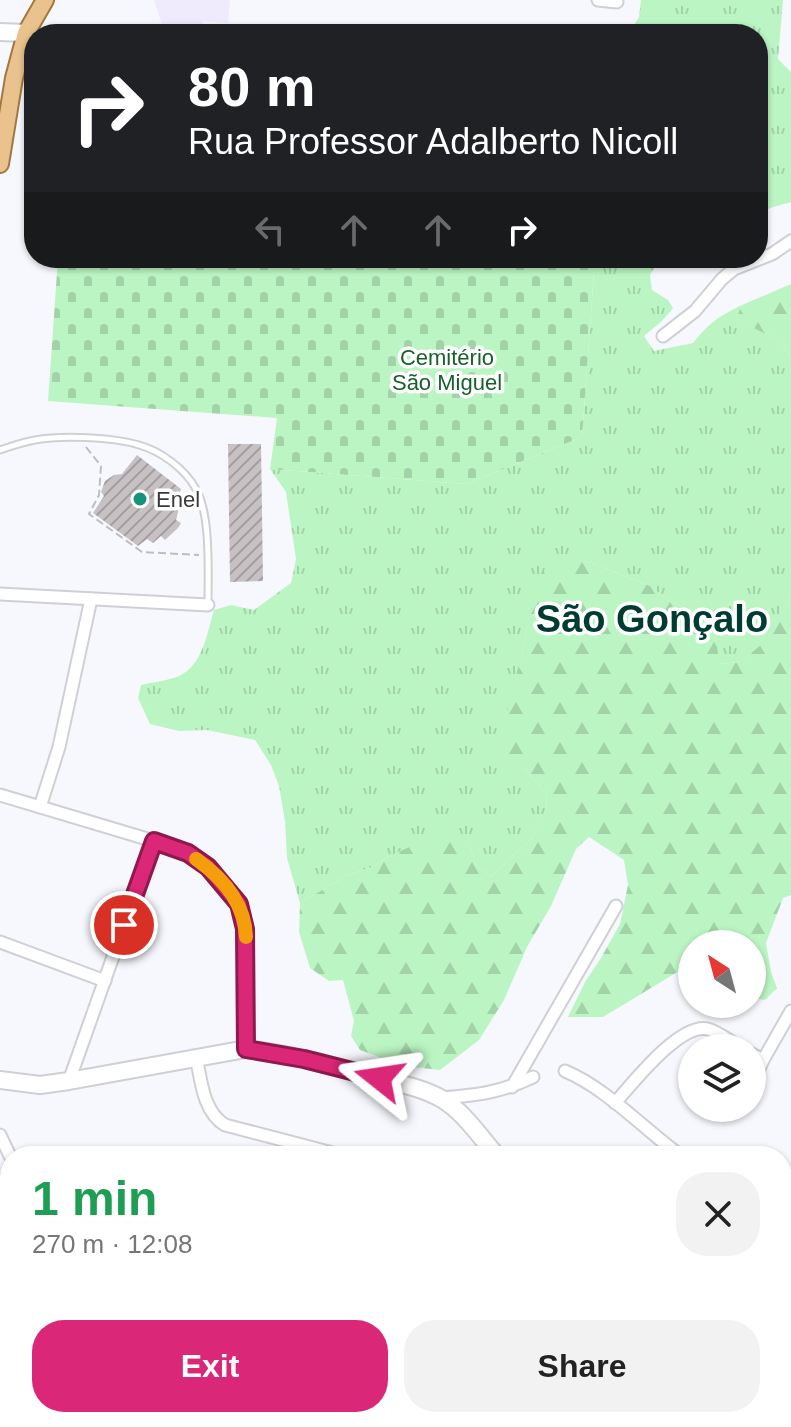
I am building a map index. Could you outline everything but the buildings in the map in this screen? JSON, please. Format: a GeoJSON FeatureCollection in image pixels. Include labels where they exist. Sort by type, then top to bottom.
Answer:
{"type":"FeatureCollection","features":[{"type":"Feature","properties":{"kind":"main road"},"geometry":{"type":"LineString","coordinates":[[35,24],[45,0]]}},
{"type":"Feature","properties":{"kind":"main road"},"geometry":{"type":"LineString","coordinates":[[0,164],[14,78],[24,51]]}},
{"type":"Feature","properties":{"kind":"street"},"geometry":{"type":"LineString","coordinates":[[598,0],[617,2]]}},
{"type":"Feature","properties":{"kind":"street"},"geometry":{"type":"LineString","coordinates":[[0,32],[24,42]]}},
{"type":"Feature","properties":{"kind":"street"},"geometry":{"type":"LineString","coordinates":[[768,256],[791,241]]}},
{"type":"Feature","properties":{"kind":"street"},"geometry":{"type":"LineString","coordinates":[[663,336],[695,311],[722,279],[737,268]]}},
{"type":"Feature","properties":{"kind":"street"},"geometry":{"type":"LineString","coordinates":[[0,594],[208,605]]}},
{"type":"Feature","properties":{"kind":"street"},"geometry":{"type":"LineString","coordinates":[[40,807],[59,747],[91,599]]}},
{"type":"Feature","properties":{"kind":"street"},"geometry":{"type":"LineString","coordinates":[[0,795],[154,841],[188,853],[208,867],[239,904],[245,929],[246,1049]]}},
{"type":"Feature","properties":{"kind":"street"},"geometry":{"type":"LineString","coordinates":[[69,1081],[154,841]]}},
{"type":"Feature","properties":{"kind":"street"},"geometry":{"type":"LineString","coordinates":[[512,1087],[616,906]]}},
{"type":"Feature","properties":{"kind":"street"},"geometry":{"type":"LineString","coordinates":[[0,942],[105,981]]}},
{"type":"Feature","properties":{"kind":"street"},"geometry":{"type":"LineString","coordinates":[[766,1046],[791,1011]]}},
{"type":"Feature","properties":{"kind":"street"},"geometry":{"type":"LineString","coordinates":[[687,1034],[706,1029],[715,1034]]}},
{"type":"Feature","properties":{"kind":"street"},"geometry":{"type":"LineString","coordinates":[[615,1103],[657,1056],[678,1039]]}},
{"type":"Feature","properties":{"kind":"street"},"geometry":{"type":"LineString","coordinates":[[0,1080],[40,1085],[246,1049],[304,1059],[404,1085],[440,1098],[456,1110],[488,1146]]}},
{"type":"Feature","properties":{"kind":"street"},"geometry":{"type":"LineString","coordinates":[[196,1056],[206,1100],[217,1121],[306,1146]]}},
{"type":"Feature","properties":{"kind":"street"},"geometry":{"type":"LineString","coordinates":[[565,1071],[615,1103],[669,1146]]}},
{"type":"Feature","properties":{"kind":"street"},"geometry":{"type":"LineString","coordinates":[[440,1098],[482,1095],[512,1087],[533,1077]]}},
{"type":"Feature","properties":{"kind":"lane"},"geometry":{"type":"LineString","coordinates":[[0,450],[34,440],[78,438],[140,445],[164,456],[185,473],[198,491],[204,512],[208,556],[208,605]]}},
{"type":"Feature","properties":{"kind":"path"},"geometry":{"type":"LineString","coordinates":[[78,438],[101,466],[99,495],[89,514],[142,552],[208,556]]}},
{"type":"Feature","properties":{"kind":"shaded area"},"geometry":{"type":"Polygon","coordinates":[[[154,0],[230,0],[228,23],[162,24],[154,0]]]}},
{"type":"Feature","properties":{"kind":"green space"},"geometry":{"type":"Polygon","coordinates":[[[641,0],[783,0],[778,59],[791,72],[791,202],[768,209],[768,24],[635,24],[641,0]]]}},
{"type":"Feature","properties":{"kind":"green space","name":"Cemitério São Miguel"},"geometry":{"type":"Polygon","coordinates":[[[57,268],[594,268],[582,437],[466,484],[270,469],[277,418],[48,401],[57,268]]]}},
{"type":"Feature","properties":{"kind":"green space"},"geometry":{"type":"Polygon","coordinates":[[[594,268],[654,268],[650,275],[652,290],[668,300],[673,308],[644,336],[654,351],[693,343],[715,321],[742,305],[737,319],[779,341],[791,358],[791,592],[768,640],[740,662],[719,664],[710,619],[668,600],[650,586],[586,561],[527,626],[521,658],[524,768],[546,793],[547,811],[532,838],[491,877],[476,865],[469,844],[389,856],[300,903],[287,858],[279,786],[271,765],[255,740],[207,730],[179,731],[150,724],[138,698],[141,685],[179,676],[194,664],[203,648],[214,610],[231,605],[254,610],[291,583],[296,559],[286,492],[270,469],[466,484],[582,437],[594,268]]]}},
{"type":"Feature","properties":{"kind":"green space"},"geometry":{"type":"Polygon","coordinates":[[[791,284],[791,358],[779,341],[736,319],[742,305],[791,284]]]}},
{"type":"Feature","properties":{"kind":"green space"},"geometry":{"type":"Polygon","coordinates":[[[586,561],[650,586],[668,600],[710,619],[720,664],[740,662],[767,640],[791,592],[791,895],[783,898],[766,943],[766,930],[678,930],[678,972],[603,1017],[568,1017],[620,924],[628,885],[624,860],[589,837],[576,849],[504,1000],[479,1040],[440,1070],[404,1066],[360,1050],[351,1036],[354,1021],[343,980],[329,981],[310,968],[299,932],[300,903],[346,876],[372,867],[437,835],[460,835],[469,844],[476,865],[491,877],[532,838],[547,810],[546,793],[524,768],[510,762],[504,742],[509,700],[543,572],[586,561]]]}},
{"type":"Feature","properties":{"kind":"green space"},"geometry":{"type":"Polygon","coordinates":[[[766,943],[771,972],[777,988],[766,999],[766,943]]]}},
{"type":"Feature","properties":{"kind":"slow traffic"},"geometry":{"type":"LineString","coordinates":[[196,859],[222,881],[239,904],[246,937]]}},
{"type":"Feature","properties":{"kind":"place","name":"Enel"},"geometry":{"type":"Point","coordinates":[140,499]}},
{"type":"Feature","properties":{"kind":"district","name":"São Gonçalo"},"geometry":{"type":"Point","coordinates":[652,619]}},
{"type":"Feature","properties":{"kind":"route"},"geometry":{"type":"LineString","coordinates":[[124,925],[154,841],[188,853],[222,881],[239,904],[245,929],[246,1049],[268,1051],[379,1078]]}}]}
